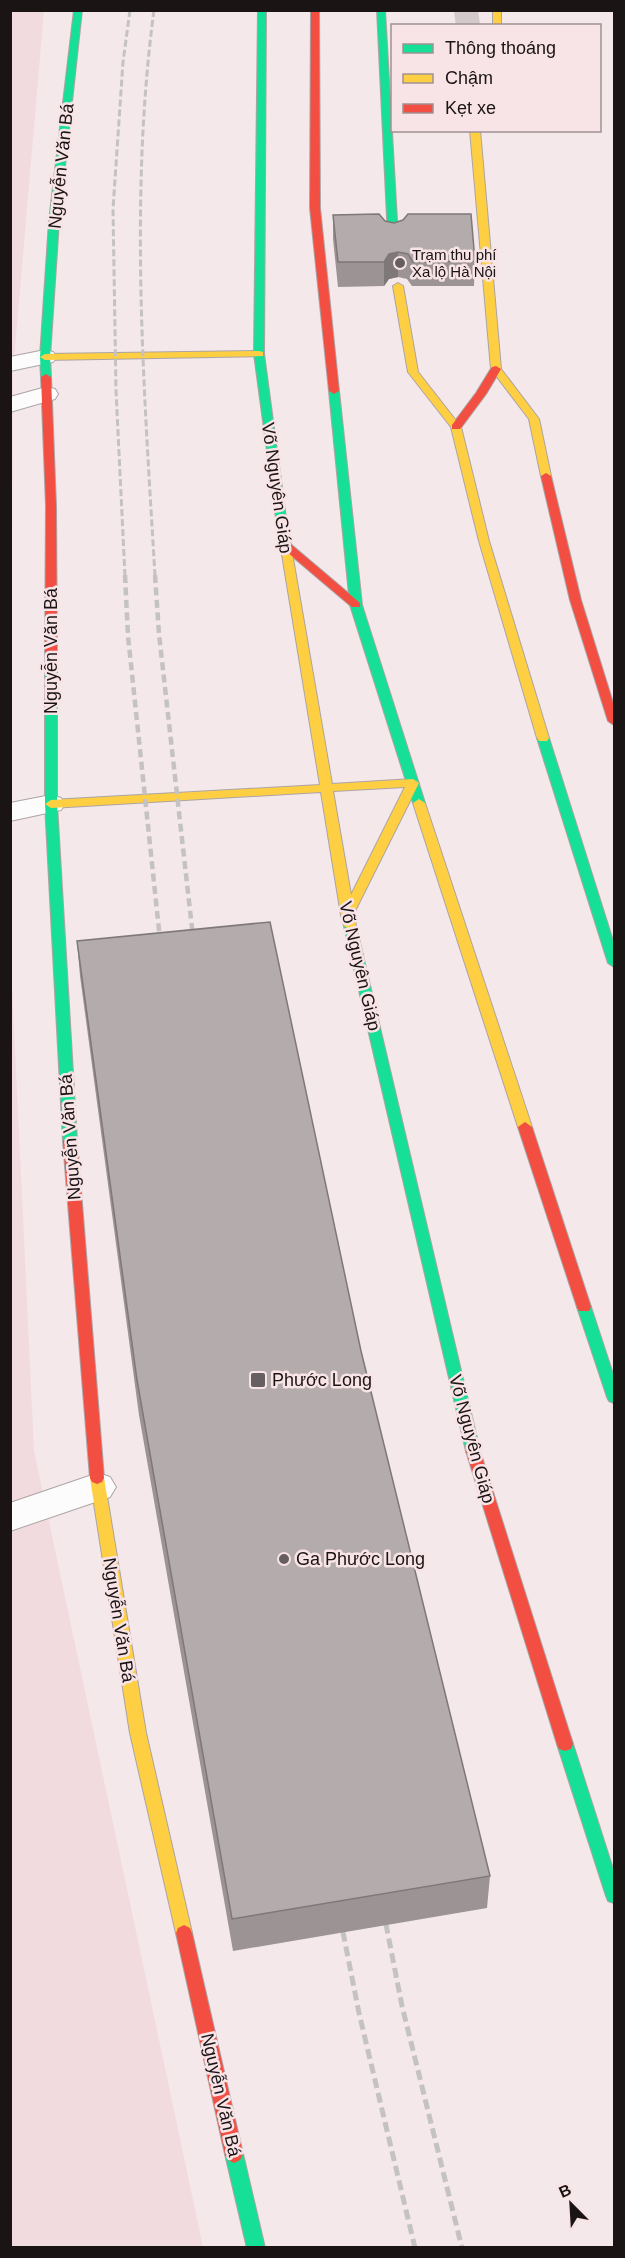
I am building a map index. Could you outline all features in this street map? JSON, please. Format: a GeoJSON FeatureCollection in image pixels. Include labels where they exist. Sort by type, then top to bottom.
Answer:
{"type":"FeatureCollection","features":[{"type":"Feature","properties":{"kind":"main road","name":"Nguyễn Văn Bá"},"geometry":{"type":"LineString","coordinates":[[78,10],[54,221],[45,357],[51,506],[51,804],[68,1123],[98,1487],[138,1733],[256,2247]]}},
{"type":"Feature","properties":{"kind":"main road","name":"Võ Nguyên Giáp"},"geometry":{"type":"LineString","coordinates":[[262,10],[260,354],[284,544],[347,915],[477,1468],[615,1896]]}},
{"type":"Feature","properties":{"kind":"main road"},"geometry":{"type":"LineString","coordinates":[[315,10],[315,208],[356,605],[615,1397]]}},
{"type":"Feature","properties":{"kind":"main road"},"geometry":{"type":"LineString","coordinates":[[381,10],[393,238]]}},
{"type":"Feature","properties":{"kind":"main road"},"geometry":{"type":"LineString","coordinates":[[475,132],[496,369],[534,419],[562,554],[588,648],[615,721]]}},
{"type":"Feature","properties":{"kind":"main road"},"geometry":{"type":"LineString","coordinates":[[398,286],[413,372],[456,427],[484,541],[585,876],[615,963]]}},
{"type":"Feature","properties":{"kind":"main road"},"geometry":{"type":"LineString","coordinates":[[45,357],[260,354]]}},
{"type":"Feature","properties":{"kind":"main road"},"geometry":{"type":"LineString","coordinates":[[456,427],[482,394],[496,369]]}},
{"type":"Feature","properties":{"kind":"main road"},"geometry":{"type":"LineString","coordinates":[[284,544],[356,605]]}},
{"type":"Feature","properties":{"kind":"main road"},"geometry":{"type":"LineString","coordinates":[[51,804],[413,783]]}},
{"type":"Feature","properties":{"kind":"main road"},"geometry":{"type":"LineString","coordinates":[[347,915],[413,783]]}},
{"type":"Feature","properties":{"kind":"lane"},"geometry":{"type":"LineString","coordinates":[[10,364],[45,357]]}},
{"type":"Feature","properties":{"kind":"lane"},"geometry":{"type":"LineString","coordinates":[[10,405],[46,394]]}},
{"type":"Feature","properties":{"kind":"lane"},"geometry":{"type":"LineString","coordinates":[[10,812],[51,804]]}},
{"type":"Feature","properties":{"kind":"lane"},"geometry":{"type":"LineString","coordinates":[[10,1517],[98,1487]]}},
{"type":"Feature","properties":{"kind":"shaded area"},"geometry":{"type":"Polygon","coordinates":[[[44,10],[13,372],[11,734],[10,11],[44,10]]]}},
{"type":"Feature","properties":{"kind":"shaded area"},"geometry":{"type":"Polygon","coordinates":[[[10,943],[34,1451],[203,2247],[11,2247],[10,943]]]}},
{"type":"Feature","properties":{"kind":"building"},"geometry":{"type":"Polygon","coordinates":[[[379,214],[385,221],[394,223],[403,220],[408,214],[471,214],[475,261],[413,262],[408,254],[398,252],[389,254],[384,262],[338,262],[333,215],[379,214]]]}},
{"type":"Feature","properties":{"kind":"building","name":"Ga Phước Long"},"geometry":{"type":"Polygon","coordinates":[[[270,922],[361,1351],[490,1876],[232,1919],[137,1380],[77,941],[270,922]]]}},
{"type":"Feature","properties":{"kind":"tunnel"},"geometry":{"type":"LineString","coordinates":[[466,10],[468,24]]}},
{"type":"Feature","properties":{"kind":"railway"},"geometry":{"type":"LineString","coordinates":[[125,576],[116,391],[113,209],[123,62],[130,10]]}},
{"type":"Feature","properties":{"kind":"railway"},"geometry":{"type":"LineString","coordinates":[[154,10],[146,80],[140,222],[143,364],[155,576]]}},
{"type":"Feature","properties":{"kind":"railway"},"geometry":{"type":"LineString","coordinates":[[125,575],[128,636],[161,949]]}},
{"type":"Feature","properties":{"kind":"railway"},"geometry":{"type":"LineString","coordinates":[[155,575],[159,634],[194,946]]}},
{"type":"Feature","properties":{"kind":"railway"},"geometry":{"type":"LineString","coordinates":[[383,1909],[402,2006],[462,2248]]}},
{"type":"Feature","properties":{"kind":"railway"},"geometry":{"type":"LineString","coordinates":[[340,1917],[359,2013],[415,2248]]}},
{"type":"Feature","properties":{"kind":"traffic: fast"},"geometry":{"type":"LineString","coordinates":[[46,377],[45,357],[54,221],[78,10]]}},
{"type":"Feature","properties":{"kind":"traffic: fast"},"geometry":{"type":"LineString","coordinates":[[262,10],[259,354],[281,518]]}},
{"type":"Feature","properties":{"kind":"traffic: fast"},"geometry":{"type":"LineString","coordinates":[[381,10],[393,238]]}},
{"type":"Feature","properties":{"kind":"traffic: fast"},"geometry":{"type":"LineString","coordinates":[[334,391],[356,605],[419,803]]}},
{"type":"Feature","properties":{"kind":"traffic: fast"},"geometry":{"type":"LineString","coordinates":[[51,660],[51,804],[70,1141]]}},
{"type":"Feature","properties":{"kind":"traffic: fast"},"geometry":{"type":"LineString","coordinates":[[543,738],[614,963]]}},
{"type":"Feature","properties":{"kind":"traffic: fast"},"geometry":{"type":"LineString","coordinates":[[350,926],[473,1451]]}},
{"type":"Feature","properties":{"kind":"traffic: fast"},"geometry":{"type":"LineString","coordinates":[[584,1307],[614,1397]]}},
{"type":"Feature","properties":{"kind":"traffic: fast"},"geometry":{"type":"LineString","coordinates":[[565,1744],[614,1896]]}},
{"type":"Feature","properties":{"kind":"traffic: fast"},"geometry":{"type":"LineString","coordinates":[[234,2154],[256,2248]]}},
{"type":"Feature","properties":{"kind":"traffic: slow"},"geometry":{"type":"LineString","coordinates":[[497,10],[497,24]]}},
{"type":"Feature","properties":{"kind":"traffic: slow"},"geometry":{"type":"LineString","coordinates":[[475,132],[496,369],[534,419],[546,476]]}},
{"type":"Feature","properties":{"kind":"traffic: slow"},"geometry":{"type":"LineString","coordinates":[[398,286],[413,372],[456,427],[484,541],[543,738]]}},
{"type":"Feature","properties":{"kind":"traffic: slow"},"geometry":{"type":"LineString","coordinates":[[45,357],[259,354]]}},
{"type":"Feature","properties":{"kind":"traffic: slow"},"geometry":{"type":"LineString","coordinates":[[281,518],[350,926]]}},
{"type":"Feature","properties":{"kind":"traffic: slow"},"geometry":{"type":"LineString","coordinates":[[51,804],[413,783]]}},
{"type":"Feature","properties":{"kind":"traffic: slow"},"geometry":{"type":"LineString","coordinates":[[347,915],[413,783]]}},
{"type":"Feature","properties":{"kind":"traffic: slow"},"geometry":{"type":"LineString","coordinates":[[419,803],[525,1127]]}},
{"type":"Feature","properties":{"kind":"traffic: slow"},"geometry":{"type":"LineString","coordinates":[[97,1478],[138,1733],[184,1933]]}},
{"type":"Feature","properties":{"kind":"traffic: jam"},"geometry":{"type":"LineString","coordinates":[[315,10],[315,208],[334,391]]}},
{"type":"Feature","properties":{"kind":"traffic: jam"},"geometry":{"type":"LineString","coordinates":[[456,427],[481,394],[496,369]]}},
{"type":"Feature","properties":{"kind":"traffic: jam"},"geometry":{"type":"LineString","coordinates":[[46,377],[51,506],[51,660]]}},
{"type":"Feature","properties":{"kind":"traffic: jam"},"geometry":{"type":"LineString","coordinates":[[546,476],[576,600],[614,721]]}},
{"type":"Feature","properties":{"kind":"traffic: jam"},"geometry":{"type":"LineString","coordinates":[[284,544],[356,605]]}},
{"type":"Feature","properties":{"kind":"traffic: jam"},"geometry":{"type":"LineString","coordinates":[[525,1127],[584,1307]]}},
{"type":"Feature","properties":{"kind":"traffic: jam"},"geometry":{"type":"LineString","coordinates":[[70,1141],[97,1478]]}},
{"type":"Feature","properties":{"kind":"traffic: jam"},"geometry":{"type":"LineString","coordinates":[[473,1451],[565,1744]]}},
{"type":"Feature","properties":{"kind":"traffic: jam"},"geometry":{"type":"LineString","coordinates":[[184,1933],[234,2154]]}},
{"type":"Feature","properties":{"kind":"place","name":"Trạm thu phí Xa lộ Hà Nội"},"geometry":{"type":"Point","coordinates":[400,263]}},
{"type":"Feature","properties":{"kind":"place","name":"Phước Long"},"geometry":{"type":"Point","coordinates":[258,1380]}},
{"type":"Feature","properties":{"kind":"place","name":"Ga Phước Long"},"geometry":{"type":"Point","coordinates":[284,1559]}}]}
